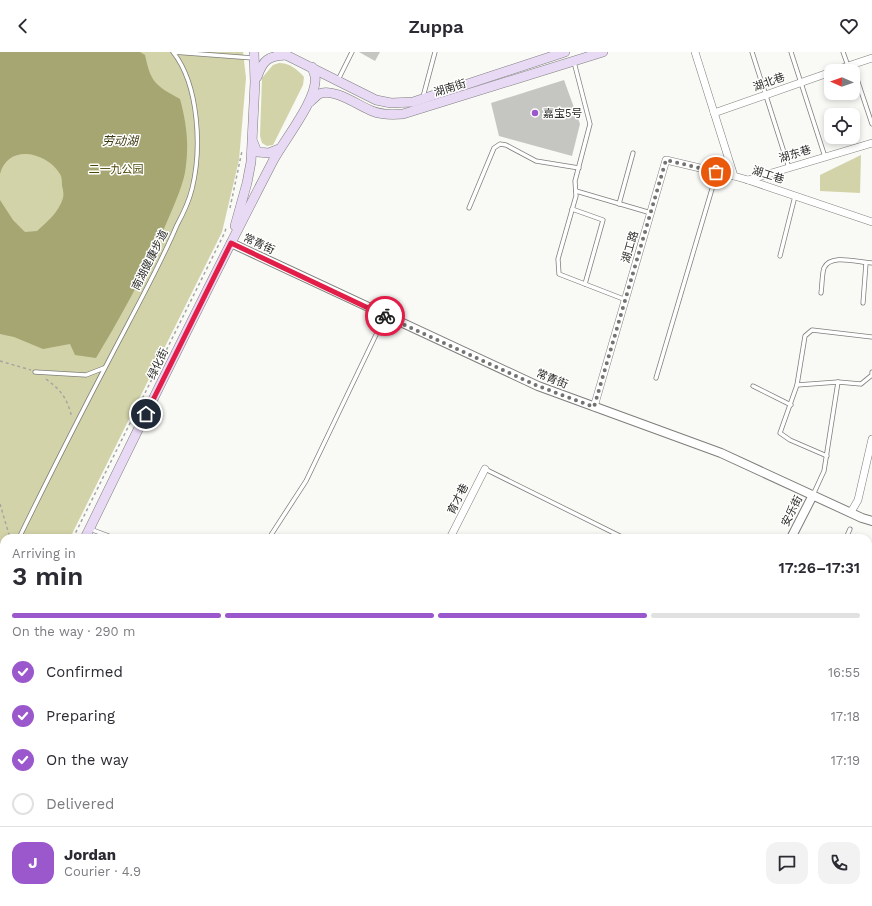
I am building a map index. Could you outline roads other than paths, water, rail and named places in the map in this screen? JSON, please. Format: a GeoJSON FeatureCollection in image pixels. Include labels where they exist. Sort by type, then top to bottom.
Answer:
{"type":"FeatureCollection","features":[{"type":"Feature","properties":{"kind":"main road","name":"湖南街"},"geometry":{"type":"LineString","coordinates":[[283,54],[312,67],[376,100],[383,102],[413,102],[565,52]]}},
{"type":"Feature","properties":{"kind":"main road","name":"湖南街"},"geometry":{"type":"LineString","coordinates":[[308,105],[321,93],[328,92],[336,94],[373,112],[391,115],[403,114],[603,52]]}},
{"type":"Feature","properties":{"kind":"main road"},"geometry":{"type":"LineString","coordinates":[[255,82],[260,68],[266,60],[283,54]]}},
{"type":"Feature","properties":{"kind":"main road","name":"绿化街"},"geometry":{"type":"LineString","coordinates":[[231,243],[251,162],[255,82],[254,55]]}},
{"type":"Feature","properties":{"kind":"main road","name":"绿化街"},"geometry":{"type":"LineString","coordinates":[[87,534],[231,243],[279,150],[308,105],[315,83],[315,76],[312,67]]}},
{"type":"Feature","properties":{"kind":"main road"},"geometry":{"type":"LineString","coordinates":[[253,140],[254,147],[257,152],[269,153],[279,150]]}},
{"type":"Feature","properties":{"kind":"street","name":"湖工巷"},"geometry":{"type":"LineString","coordinates":[[695,52],[734,176],[872,222]]}},
{"type":"Feature","properties":{"kind":"street","name":"湖北巷"},"geometry":{"type":"LineString","coordinates":[[854,64],[872,58]]}},
{"type":"Feature","properties":{"kind":"street","name":"湖北巷"},"geometry":{"type":"LineString","coordinates":[[714,112],[824,74]]}},
{"type":"Feature","properties":{"kind":"street","name":"湖东巷"},"geometry":{"type":"LineString","coordinates":[[748,180],[872,143]]}},
{"type":"Feature","properties":{"kind":"street","name":"湖工路"},"geometry":{"type":"LineString","coordinates":[[594,407],[666,160],[734,176]]}},
{"type":"Feature","properties":{"kind":"street","name":"常青街"},"geometry":{"type":"LineString","coordinates":[[231,243],[538,386],[721,453],[862,518],[872,521]]}},
{"type":"Feature","properties":{"kind":"street"},"geometry":{"type":"LineString","coordinates":[[850,512],[858,500],[872,439]]}},
{"type":"Feature","properties":{"kind":"street","name":"育才巷"},"geometry":{"type":"LineString","coordinates":[[452,534],[485,469]]}},
{"type":"Feature","properties":{"kind":"street","name":"安乐街"},"geometry":{"type":"LineString","coordinates":[[793,534],[813,495]]}},
{"type":"Feature","properties":{"kind":"lane","name":"南湖健康步道"},"geometry":{"type":"LineString","coordinates":[[21,534],[74,426],[166,252],[192,189],[197,155],[193,96],[180,61],[173,52],[254,55]]}},
{"type":"Feature","properties":{"kind":"lane"},"geometry":{"type":"LineString","coordinates":[[338,80],[352,52]]}},
{"type":"Feature","properties":{"kind":"lane"},"geometry":{"type":"LineString","coordinates":[[422,98],[436,52]]}},
{"type":"Feature","properties":{"kind":"lane"},"geometry":{"type":"LineString","coordinates":[[752,52],[789,168]]}},
{"type":"Feature","properties":{"kind":"lane"},"geometry":{"type":"LineString","coordinates":[[791,52],[825,157]]}},
{"type":"Feature","properties":{"kind":"lane"},"geometry":{"type":"LineString","coordinates":[[843,52],[847,64]]}},
{"type":"Feature","properties":{"kind":"lane"},"geometry":{"type":"LineString","coordinates":[[574,62],[590,124],[576,181],[576,196],[558,259],[558,274],[626,300]]}},
{"type":"Feature","properties":{"kind":"lane"},"geometry":{"type":"LineString","coordinates":[[860,88],[872,124]]}},
{"type":"Feature","properties":{"kind":"lane"},"geometry":{"type":"LineString","coordinates":[[468,208],[494,148],[500,144],[506,145],[536,161],[579,168]]}},
{"type":"Feature","properties":{"kind":"lane"},"geometry":{"type":"LineString","coordinates":[[619,204],[633,153]]}},
{"type":"Feature","properties":{"kind":"lane"},"geometry":{"type":"LineString","coordinates":[[656,378],[716,172]]}},
{"type":"Feature","properties":{"kind":"lane"},"geometry":{"type":"LineString","coordinates":[[576,191],[651,214]]}},
{"type":"Feature","properties":{"kind":"lane"},"geometry":{"type":"LineString","coordinates":[[780,256],[794,200]]}},
{"type":"Feature","properties":{"kind":"lane"},"geometry":{"type":"LineString","coordinates":[[572,209],[603,220],[585,284]]}},
{"type":"Feature","properties":{"kind":"lane"},"geometry":{"type":"LineString","coordinates":[[821,293],[824,268],[831,261],[844,259],[872,263]]}},
{"type":"Feature","properties":{"kind":"lane"},"geometry":{"type":"LineString","coordinates":[[863,303],[866,263]]}},
{"type":"Feature","properties":{"kind":"lane"},"geometry":{"type":"LineString","coordinates":[[272,534],[306,481],[385,316]]}},
{"type":"Feature","properties":{"kind":"lane"},"geometry":{"type":"LineString","coordinates":[[827,456],[790,440],[780,433],[797,385],[805,336],[812,330],[872,337]]}},
{"type":"Feature","properties":{"kind":"lane"},"geometry":{"type":"LineString","coordinates":[[35,372],[86,375],[104,368]]}},
{"type":"Feature","properties":{"kind":"lane"},"geometry":{"type":"LineString","coordinates":[[797,385],[838,382],[861,384],[872,376],[872,372]]}},
{"type":"Feature","properties":{"kind":"lane"},"geometry":{"type":"LineString","coordinates":[[813,495],[824,471],[838,382]]}},
{"type":"Feature","properties":{"kind":"lane"},"geometry":{"type":"LineString","coordinates":[[753,386],[791,405]]}},
{"type":"Feature","properties":{"kind":"lane"},"geometry":{"type":"LineString","coordinates":[[485,469],[616,534]]}},
{"type":"Feature","properties":{"kind":"lane"},"geometry":{"type":"LineString","coordinates":[[89,529],[103,534]]}},
{"type":"Feature","properties":{"kind":"lane"},"geometry":{"type":"LineString","coordinates":[[848,534],[850,529]]}},
{"type":"Feature","properties":{"kind":"water","name":"劳动湖"},"geometry":{"type":"Polygon","coordinates":[[[0,52],[140,52],[145,55],[149,72],[155,82],[180,99],[184,115],[187,140],[186,165],[182,185],[144,271],[126,307],[96,358],[75,355],[70,344],[43,349],[14,337],[0,334],[0,200],[13,220],[25,232],[37,231],[59,208],[63,198],[63,190],[62,178],[54,166],[37,156],[28,154],[11,158],[4,164],[0,174],[0,52]]]}},
{"type":"Feature","properties":{"kind":"place","name":"嘉宝5号"},"geometry":{"type":"Point","coordinates":[535,113]}},
{"type":"Feature","properties":{"kind":"park label","name":"二一九公园"},"geometry":{"type":"Point","coordinates":[116,169]}}]}
